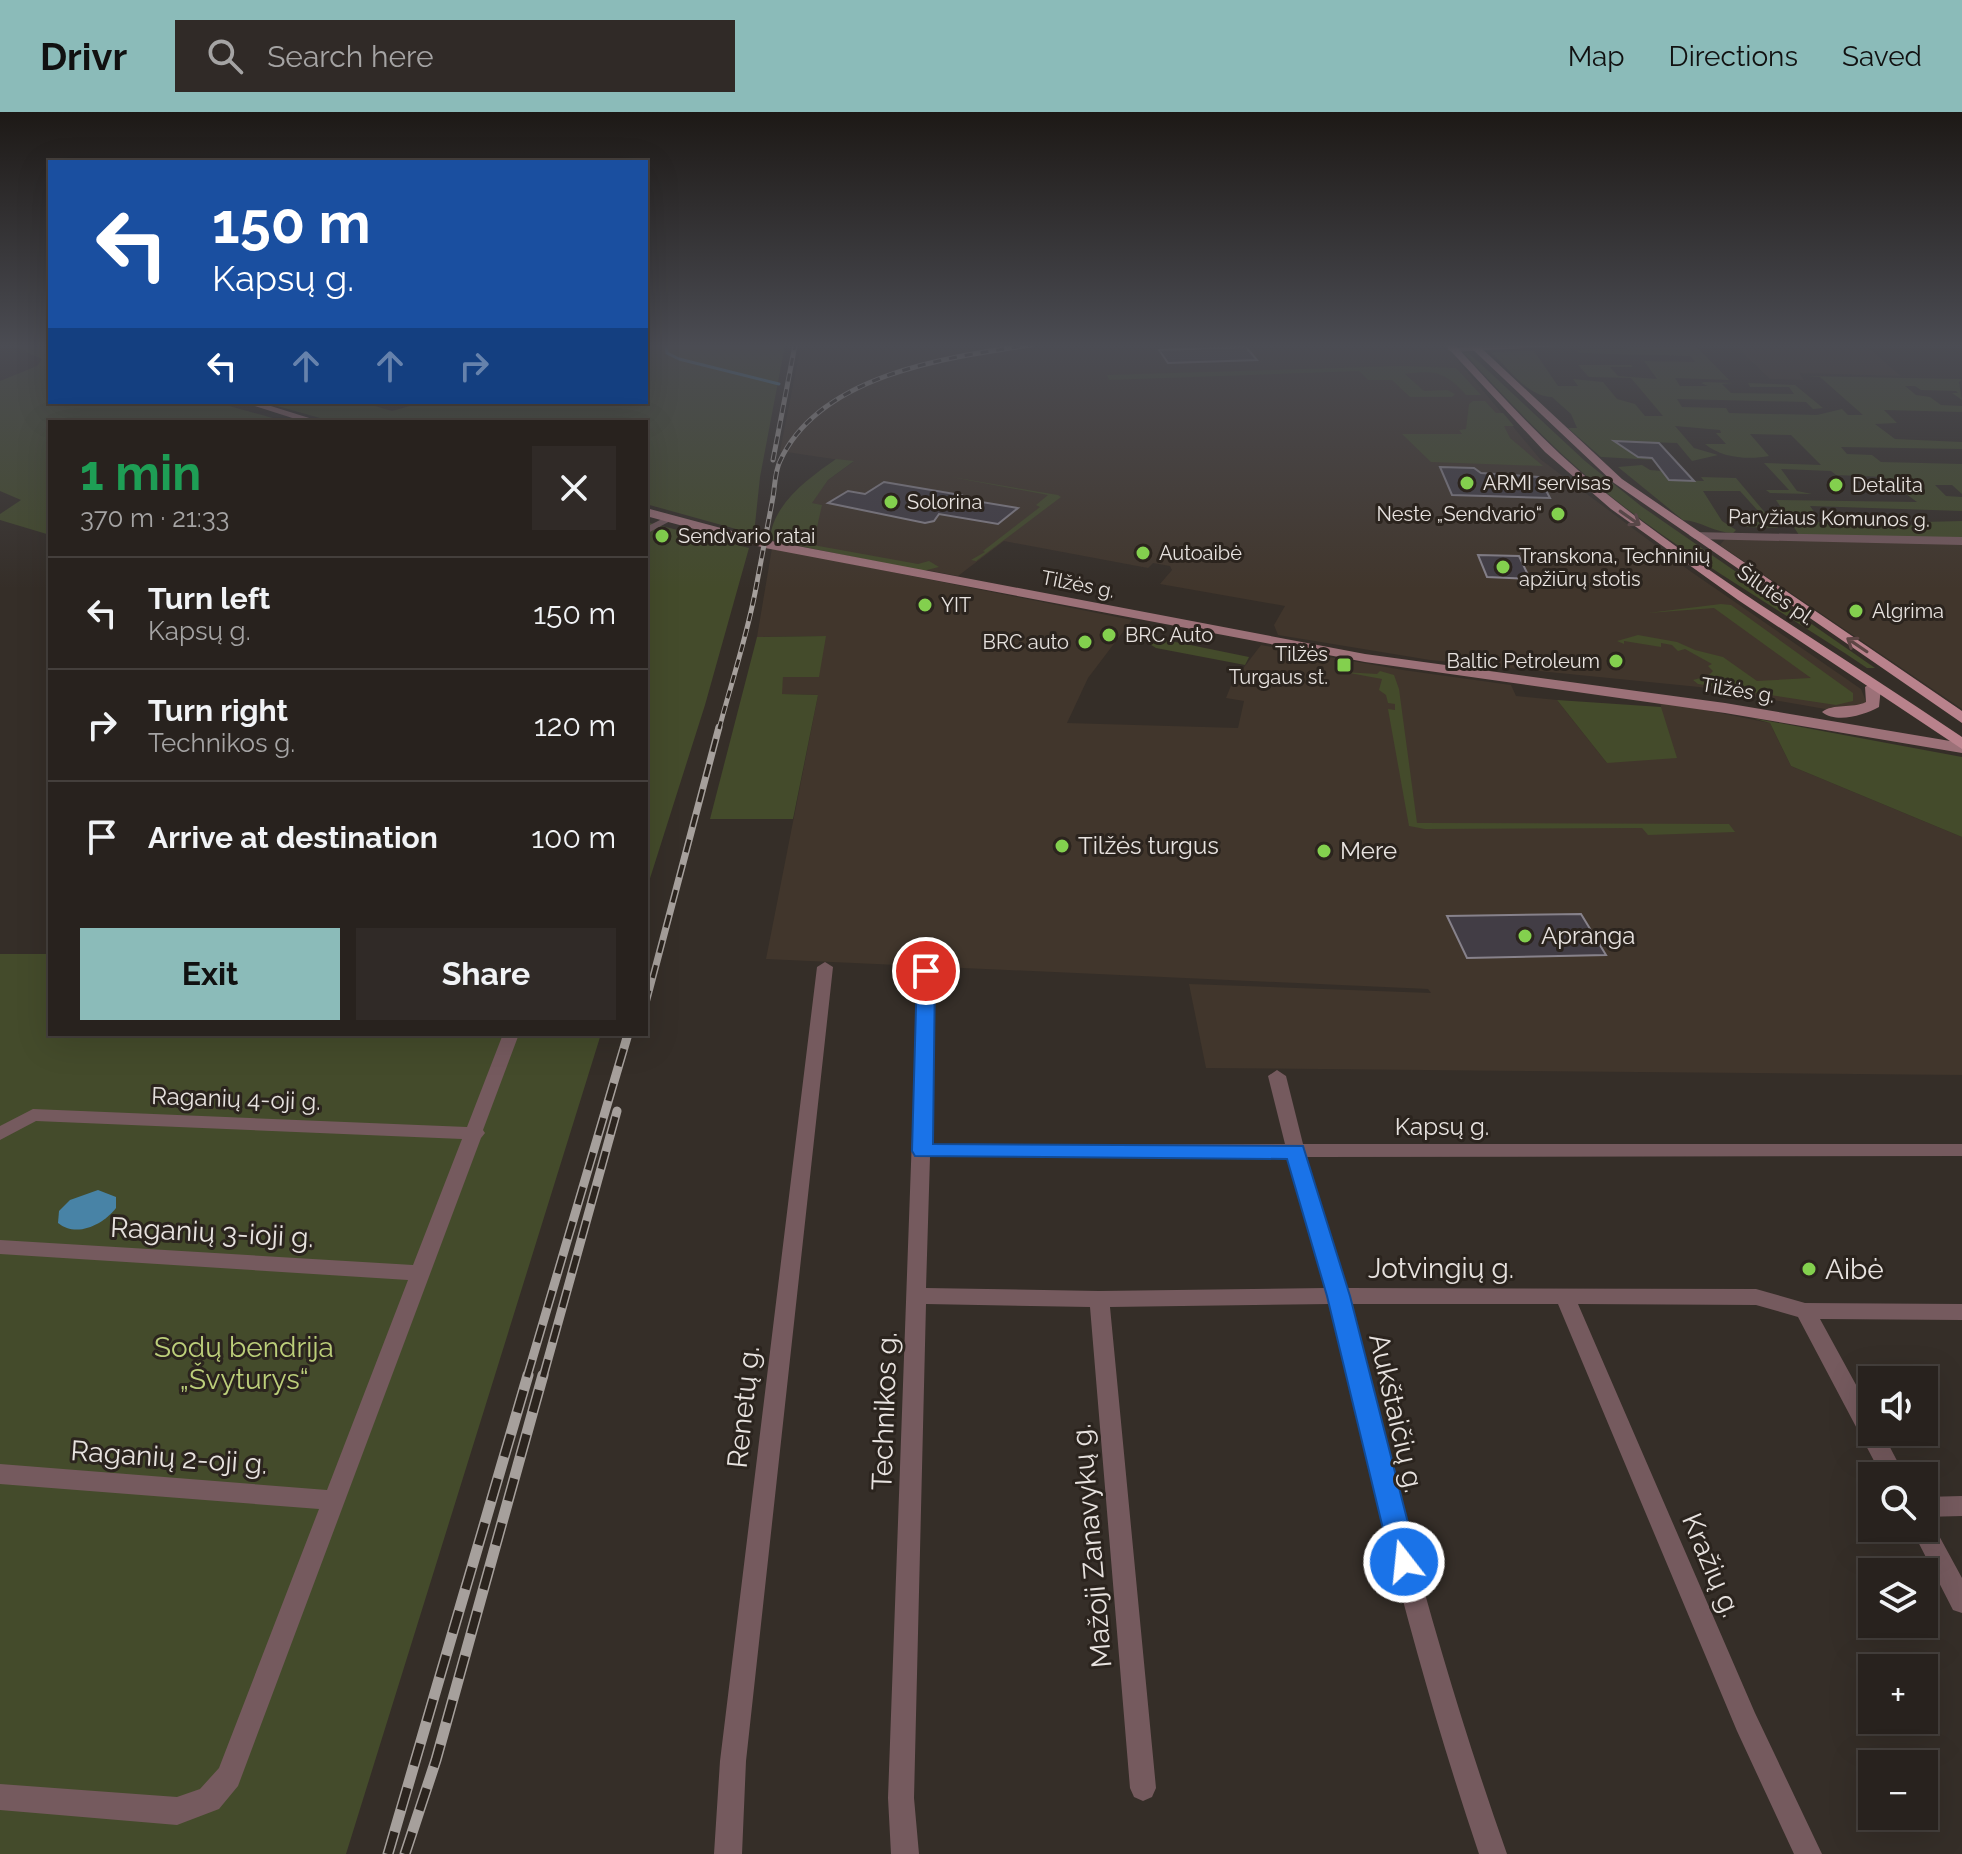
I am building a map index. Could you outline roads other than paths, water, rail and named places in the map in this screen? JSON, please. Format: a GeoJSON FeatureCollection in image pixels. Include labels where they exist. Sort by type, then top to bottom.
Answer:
{"type":"FeatureCollection","features":[{"type":"Feature","properties":{"kind":"main road","name":"Šilutės pl."},"geometry":{"type":"LineString","coordinates":[[1527,426],[1557,458],[1608,501],[1873,687],[1959,741]]}},
{"type":"Feature","properties":{"kind":"main road","name":"Šilutės pl."},"geometry":{"type":"LineString","coordinates":[[1559,426],[1618,481],[1962,718]]}},
{"type":"Feature","properties":{"kind":"main road","name":"Tilžės g."},"geometry":{"type":"LineString","coordinates":[[648,513],[758,542],[1365,658],[1959,741]]}},
{"type":"Feature","properties":{"kind":"main road","name":"Tilžės g."},"geometry":{"type":"LineString","coordinates":[[1506,677],[1624,685],[1830,712],[1959,741]]}},
{"type":"Feature","properties":{"kind":"main road"},"geometry":{"type":"LineString","coordinates":[[1830,712],[1858,712],[1874,704],[1873,687]]}},
{"type":"Feature","properties":{"kind":"street"},"geometry":{"type":"LineString","coordinates":[[648,530],[669,519]]}},
{"type":"Feature","properties":{"kind":"street","name":"Paryžiaus Komunos g."},"geometry":{"type":"LineString","coordinates":[[1695,535],[1962,541]]}},
{"type":"Feature","properties":{"kind":"street","name":"Renetų g."},"geometry":{"type":"LineString","coordinates":[[728,1854],[733,1761],[825,967]]}},
{"type":"Feature","properties":{"kind":"street","name":"Technikos g."},"geometry":{"type":"LineString","coordinates":[[905,1854],[901,1798],[923,1151],[926,971]]}},
{"type":"Feature","properties":{"kind":"street"},"geometry":{"type":"LineString","coordinates":[[0,1797],[177,1811],[209,1799],[229,1777],[510,1036]]}},
{"type":"Feature","properties":{"kind":"street","name":"Aukštaičių g."},"geometry":{"type":"LineString","coordinates":[[1277,1076],[1338,1296],[1387,1502],[1454,1742],[1493,1854]]}},
{"type":"Feature","properties":{"kind":"street","name":"Raganių 4-oji g."},"geometry":{"type":"LineString","coordinates":[[0,1134],[33,1115],[476,1133]]}},
{"type":"Feature","properties":{"kind":"street","name":"Kapsų g."},"geometry":{"type":"LineString","coordinates":[[923,1151],[1962,1150]]}},
{"type":"Feature","properties":{"kind":"street","name":"Raganių 3-ioji g."},"geometry":{"type":"LineString","coordinates":[[0,1247],[421,1273]]}},
{"type":"Feature","properties":{"kind":"street","name":"Jotvingių g."},"geometry":{"type":"LineString","coordinates":[[918,1296],[1099,1299],[1756,1297],[1805,1311],[1962,1312]]}},
{"type":"Feature","properties":{"kind":"street","name":"Kražių g."},"geometry":{"type":"LineString","coordinates":[[1565,1297],[1746,1722],[1808,1854]]}},
{"type":"Feature","properties":{"kind":"street","name":"Mažoji Zanavykų g."},"geometry":{"type":"LineString","coordinates":[[1099,1299],[1143,1788]]}},
{"type":"Feature","properties":{"kind":"street"},"geometry":{"type":"LineString","coordinates":[[1805,1311],[1886,1462]]}},
{"type":"Feature","properties":{"kind":"street","name":"Raganių 2-oji g."},"geometry":{"type":"LineString","coordinates":[[0,1474],[334,1500]]}},
{"type":"Feature","properties":{"kind":"street"},"geometry":{"type":"LineString","coordinates":[[1938,1507],[1962,1506]]}},
{"type":"Feature","properties":{"kind":"street"},"geometry":{"type":"LineString","coordinates":[[1930,1542],[1962,1602]]}},
{"type":"Feature","properties":{"kind":"water"},"geometry":{"type":"Polygon","coordinates":[[[98,1190],[116,1197],[116,1208],[104,1220],[81,1229],[58,1223],[59,1211],[70,1200],[98,1190]]]}},
{"type":"Feature","properties":{"kind":"railway"},"geometry":{"type":"LineString","coordinates":[[773,460],[779,426]]}},
{"type":"Feature","properties":{"kind":"railway"},"geometry":{"type":"LineString","coordinates":[[719,729],[751,610],[777,469],[805,426]]}},
{"type":"Feature","properties":{"kind":"railway"},"geometry":{"type":"LineString","coordinates":[[648,995],[719,727]]}},
{"type":"Feature","properties":{"kind":"railway"},"geometry":{"type":"LineString","coordinates":[[527,1377],[627,1036]]}},
{"type":"Feature","properties":{"kind":"railway"},"geometry":{"type":"LineString","coordinates":[[543,1377],[617,1111]]}},
{"type":"Feature","properties":{"kind":"railway"},"geometry":{"type":"LineString","coordinates":[[388,1854],[528,1375]]}},
{"type":"Feature","properties":{"kind":"railway"},"geometry":{"type":"LineString","coordinates":[[405,1854],[436,1760],[543,1375]]}},
{"type":"Feature","properties":{"kind":"place","name":"ARMI servisas"},"geometry":{"type":"Point","coordinates":[1467,483]}},
{"type":"Feature","properties":{"kind":"place","name":"Detalita"},"geometry":{"type":"Point","coordinates":[1836,485]}},
{"type":"Feature","properties":{"kind":"place","name":"Solorina"},"geometry":{"type":"Point","coordinates":[891,502]}},
{"type":"Feature","properties":{"kind":"place","name":"Neste „Sendvario“"},"geometry":{"type":"Point","coordinates":[1558,514]}},
{"type":"Feature","properties":{"kind":"place","name":"Sendvario ratai"},"geometry":{"type":"Point","coordinates":[662,536]}},
{"type":"Feature","properties":{"kind":"place","name":"Autoaibė"},"geometry":{"type":"Point","coordinates":[1143,553]}},
{"type":"Feature","properties":{"kind":"place","name":"Transkona, Techninių apžiūrų stotis"},"geometry":{"type":"Point","coordinates":[1503,567]}},
{"type":"Feature","properties":{"kind":"place","name":"YIT"},"geometry":{"type":"Point","coordinates":[925,605]}},
{"type":"Feature","properties":{"kind":"place","name":"Algrima"},"geometry":{"type":"Point","coordinates":[1856,611]}},
{"type":"Feature","properties":{"kind":"place","name":"BRC Auto"},"geometry":{"type":"Point","coordinates":[1109,635]}},
{"type":"Feature","properties":{"kind":"place","name":"BRC auto"},"geometry":{"type":"Point","coordinates":[1085,642]}},
{"type":"Feature","properties":{"kind":"place","name":"Baltic Petroleum"},"geometry":{"type":"Point","coordinates":[1616,661]}},
{"type":"Feature","properties":{"kind":"place","name":"Tilžės Turgaus st."},"geometry":{"type":"Point","coordinates":[1344,665]}},
{"type":"Feature","properties":{"kind":"place","name":"Tilžės turgus"},"geometry":{"type":"Point","coordinates":[1062,846]}},
{"type":"Feature","properties":{"kind":"place","name":"Mere"},"geometry":{"type":"Point","coordinates":[1324,851]}},
{"type":"Feature","properties":{"kind":"place","name":"Apranga"},"geometry":{"type":"Point","coordinates":[1525,936]}},
{"type":"Feature","properties":{"kind":"place","name":"Aibė"},"geometry":{"type":"Point","coordinates":[1809,1269]}},
{"type":"Feature","properties":{"kind":"park label","name":"Sodų bendrija „Švyturys“"},"geometry":{"type":"Point","coordinates":[244,1363]}}]}
